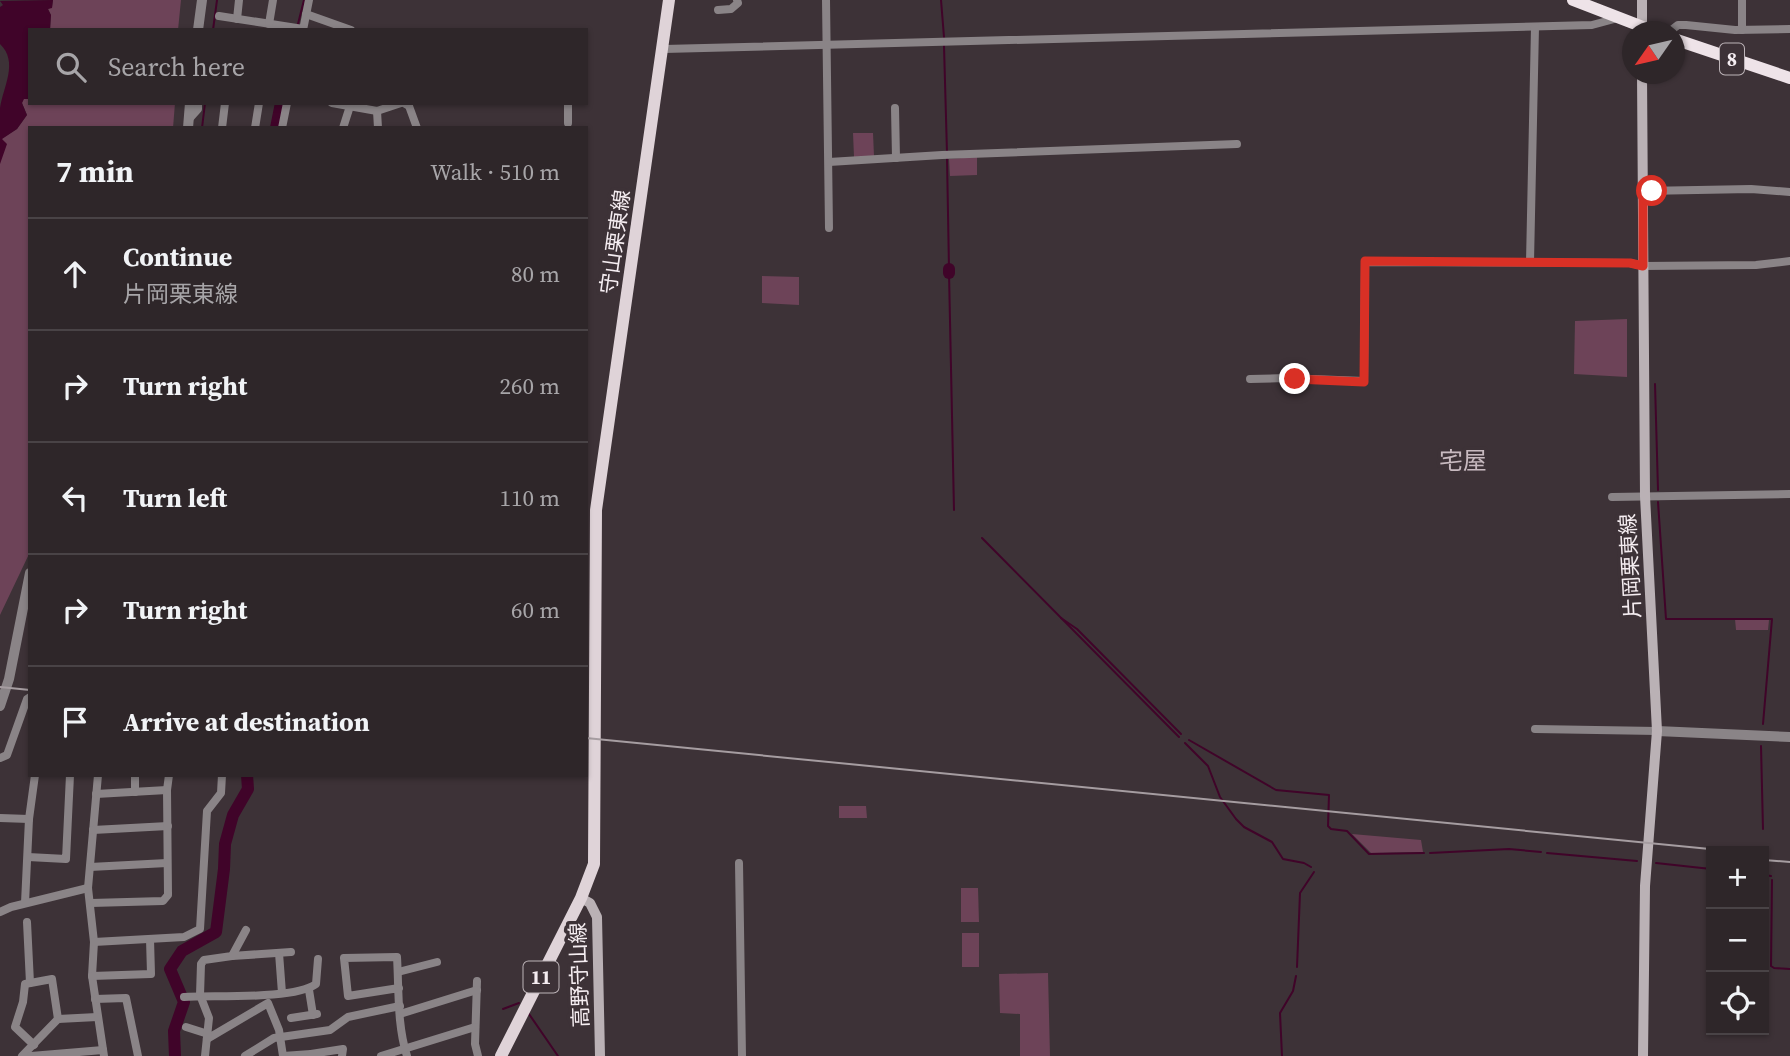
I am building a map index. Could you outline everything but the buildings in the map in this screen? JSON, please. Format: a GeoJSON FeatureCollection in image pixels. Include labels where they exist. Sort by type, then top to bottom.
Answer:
{"type":"FeatureCollection","features":[{"type":"Feature","properties":{"kind":"highway"},"geometry":{"type":"LineString","coordinates":[[1573,0],[1627,21]]}},
{"type":"Feature","properties":{"kind":"highway","name":"8"},"geometry":{"type":"LineString","coordinates":[[1685,41],[1790,78]]}},
{"type":"Feature","properties":{"kind":"main road","name":"守山栗東線"},"geometry":{"type":"LineString","coordinates":[[501,1056],[593,872],[596,853],[596,510],[669,0]]}},
{"type":"Feature","properties":{"kind":"main road"},"geometry":{"type":"LineString","coordinates":[[1642,0],[1642,21]]}},
{"type":"Feature","properties":{"kind":"main road","name":"片岡栗東線"},"geometry":{"type":"LineString","coordinates":[[1643,84],[1646,496],[1657,730],[1645,886],[1643,1056]]}},
{"type":"Feature","properties":{"kind":"main road","name":"高野守山線"},"geometry":{"type":"LineString","coordinates":[[581,898],[590,903],[597,916],[600,1056]]}},
{"type":"Feature","properties":{"kind":"street"},"geometry":{"type":"LineString","coordinates":[[198,28],[202,0]]}},
{"type":"Feature","properties":{"kind":"street"},"geometry":{"type":"LineString","coordinates":[[236,19],[239,0]]}},
{"type":"Feature","properties":{"kind":"street"},"geometry":{"type":"LineString","coordinates":[[269,24],[273,0]]}},
{"type":"Feature","properties":{"kind":"street"},"geometry":{"type":"LineString","coordinates":[[303,28],[309,0]]}},
{"type":"Feature","properties":{"kind":"street"},"geometry":{"type":"LineString","coordinates":[[718,10],[731,9],[738,3],[737,0]]}},
{"type":"Feature","properties":{"kind":"street"},"geometry":{"type":"LineString","coordinates":[[826,0],[829,228]]}},
{"type":"Feature","properties":{"kind":"street"},"geometry":{"type":"LineString","coordinates":[[1742,0],[1742,30]]}},
{"type":"Feature","properties":{"kind":"street"},"geometry":{"type":"LineString","coordinates":[[306,14],[338,28]]}},
{"type":"Feature","properties":{"kind":"street"},"geometry":{"type":"LineString","coordinates":[[219,16],[296,28]]}},
{"type":"Feature","properties":{"kind":"street"},"geometry":{"type":"LineString","coordinates":[[664,49],[1535,27],[1592,25],[1619,17]]}},
{"type":"Feature","properties":{"kind":"street"},"geometry":{"type":"LineString","coordinates":[[1685,24],[1742,30],[1790,29]]}},
{"type":"Feature","properties":{"kind":"street"},"geometry":{"type":"LineString","coordinates":[[1530,262],[1535,27]]}},
{"type":"Feature","properties":{"kind":"street"},"geometry":{"type":"LineString","coordinates":[[188,123],[190,105]]}},
{"type":"Feature","properties":{"kind":"street"},"geometry":{"type":"LineString","coordinates":[[188,123],[198,105]]}},
{"type":"Feature","properties":{"kind":"street"},"geometry":{"type":"LineString","coordinates":[[222,126],[225,105]]}},
{"type":"Feature","properties":{"kind":"street"},"geometry":{"type":"LineString","coordinates":[[255,126],[259,105]]}},
{"type":"Feature","properties":{"kind":"street"},"geometry":{"type":"LineString","coordinates":[[282,126],[287,105]]}},
{"type":"Feature","properties":{"kind":"street"},"geometry":{"type":"LineString","coordinates":[[344,126],[350,105],[377,111],[396,105]]}},
{"type":"Feature","properties":{"kind":"street"},"geometry":{"type":"LineString","coordinates":[[407,105],[416,126]]}},
{"type":"Feature","properties":{"kind":"street"},"geometry":{"type":"LineString","coordinates":[[568,105],[568,123]]}},
{"type":"Feature","properties":{"kind":"street"},"geometry":{"type":"LineString","coordinates":[[895,108],[896,158]]}},
{"type":"Feature","properties":{"kind":"street"},"geometry":{"type":"LineString","coordinates":[[377,111],[378,126]]}},
{"type":"Feature","properties":{"kind":"street"},"geometry":{"type":"LineString","coordinates":[[829,162],[1237,144]]}},
{"type":"Feature","properties":{"kind":"street"},"geometry":{"type":"LineString","coordinates":[[1643,191],[1751,189],[1790,192]]}},
{"type":"Feature","properties":{"kind":"street"},"geometry":{"type":"LineString","coordinates":[[1250,379],[1364,382],[1365,261],[1630,263],[1643,266],[1756,265],[1790,261]]}},
{"type":"Feature","properties":{"kind":"street"},"geometry":{"type":"LineString","coordinates":[[1612,497],[1790,494]]}},
{"type":"Feature","properties":{"kind":"street"},"geometry":{"type":"LineString","coordinates":[[0,706],[9,678],[28,583]]}},
{"type":"Feature","properties":{"kind":"street"},"geometry":{"type":"LineString","coordinates":[[0,758],[7,755],[28,698]]}},
{"type":"Feature","properties":{"kind":"street"},"geometry":{"type":"LineString","coordinates":[[1535,729],[1657,730],[1790,737]]}},
{"type":"Feature","properties":{"kind":"street"},"geometry":{"type":"LineString","coordinates":[[25,903],[29,819],[35,777]]}},
{"type":"Feature","properties":{"kind":"street"},"geometry":{"type":"LineString","coordinates":[[28,857],[66,859],[70,777]]}},
{"type":"Feature","properties":{"kind":"street"},"geometry":{"type":"LineString","coordinates":[[31,1056],[104,1053],[92,975],[94,942],[88,888],[97,777]]}},
{"type":"Feature","properties":{"kind":"street"},"geometry":{"type":"LineString","coordinates":[[135,777],[135,792]]}},
{"type":"Feature","properties":{"kind":"street"},"geometry":{"type":"LineString","coordinates":[[91,903],[163,901],[168,895],[169,777]]}},
{"type":"Feature","properties":{"kind":"street"},"geometry":{"type":"LineString","coordinates":[[94,942],[184,937],[200,929],[207,811],[222,793],[222,777]]}},
{"type":"Feature","properties":{"kind":"street"},"geometry":{"type":"LineString","coordinates":[[96,794],[167,790]]}},
{"type":"Feature","properties":{"kind":"street"},"geometry":{"type":"LineString","coordinates":[[0,818],[29,819]]}},
{"type":"Feature","properties":{"kind":"street"},"geometry":{"type":"LineString","coordinates":[[93,830],[168,826]]}},
{"type":"Feature","properties":{"kind":"street"},"geometry":{"type":"LineString","coordinates":[[90,867],[167,863]]}},
{"type":"Feature","properties":{"kind":"street"},"geometry":{"type":"LineString","coordinates":[[739,863],[742,1056]]}},
{"type":"Feature","properties":{"kind":"street"},"geometry":{"type":"LineString","coordinates":[[0,912],[25,903],[88,888]]}},
{"type":"Feature","properties":{"kind":"street"},"geometry":{"type":"LineString","coordinates":[[27,922],[30,983]]}},
{"type":"Feature","properties":{"kind":"street"},"geometry":{"type":"LineString","coordinates":[[232,956],[246,930]]}},
{"type":"Feature","properties":{"kind":"street"},"geometry":{"type":"LineString","coordinates":[[92,975],[151,974],[150,939]]}},
{"type":"Feature","properties":{"kind":"street"},"geometry":{"type":"LineString","coordinates":[[207,1044],[209,1018],[201,996],[201,964],[204,960],[291,952]]}},
{"type":"Feature","properties":{"kind":"street"},"geometry":{"type":"LineString","coordinates":[[279,953],[282,993]]}},
{"type":"Feature","properties":{"kind":"street"},"geometry":{"type":"LineString","coordinates":[[399,988],[348,996],[344,958],[397,957],[399,988],[401,1039],[406,1052]]}},
{"type":"Feature","properties":{"kind":"street"},"geometry":{"type":"LineString","coordinates":[[184,997],[309,990],[316,984],[318,959]]}},
{"type":"Feature","properties":{"kind":"street"},"geometry":{"type":"LineString","coordinates":[[398,972],[437,962]]}},
{"type":"Feature","properties":{"kind":"street"},"geometry":{"type":"LineString","coordinates":[[34,1045],[15,1027],[23,1002],[25,984],[52,979],[58,1019]]}},
{"type":"Feature","properties":{"kind":"street"},"geometry":{"type":"LineString","coordinates":[[245,1056],[274,1038],[330,1030],[348,1017],[400,1010],[477,985],[475,1044],[478,1056]]}},
{"type":"Feature","properties":{"kind":"street"},"geometry":{"type":"LineString","coordinates":[[291,1018],[315,1015],[309,990]]}},
{"type":"Feature","properties":{"kind":"street"},"geometry":{"type":"LineString","coordinates":[[95,999],[126,998],[138,1056]]}},
{"type":"Feature","properties":{"kind":"street"},"geometry":{"type":"LineString","coordinates":[[207,1044],[268,1003],[280,1037],[283,1056],[312,1055],[343,1049],[342,1056]]}},
{"type":"Feature","properties":{"kind":"street"},"geometry":{"type":"LineString","coordinates":[[22,1056],[58,1019],[97,1017]]}},
{"type":"Feature","properties":{"kind":"street"},"geometry":{"type":"LineString","coordinates":[[186,1027],[207,1044],[213,1056]]}},
{"type":"Feature","properties":{"kind":"street"},"geometry":{"type":"LineString","coordinates":[[381,1056],[406,1052],[475,1027]]}},
{"type":"Feature","properties":{"kind":"shaded area"},"geometry":{"type":"Polygon","coordinates":[[[53,0],[181,0],[178,28],[50,28],[51,15],[48,9],[52,7],[53,0]]]}},
{"type":"Feature","properties":{"kind":"shaded area"},"geometry":{"type":"Polygon","coordinates":[[[53,0],[52,8],[48,9],[51,15],[50,28],[28,28],[28,99],[24,99],[22,103],[27,115],[17,129],[2,139],[7,144],[0,164],[0,108],[9,67],[6,51],[0,44],[0,7],[3,5],[0,1],[53,0]]]}},
{"type":"Feature","properties":{"kind":"shaded area"},"geometry":{"type":"Polygon","coordinates":[[[23,99],[28,99],[28,105],[175,105],[173,126],[28,126],[28,556],[0,615],[1,139],[17,129],[27,115],[23,99]]]}},
{"type":"Feature","properties":{"kind":"shaded area"},"geometry":{"type":"Polygon","coordinates":[[[853,133],[873,133],[874,156],[854,157],[853,133]]]}},
{"type":"Feature","properties":{"kind":"shaded area"},"geometry":{"type":"Polygon","coordinates":[[[977,157],[977,175],[950,176],[949,159],[977,157]]]}},
{"type":"Feature","properties":{"kind":"shaded area"},"geometry":{"type":"Polygon","coordinates":[[[762,276],[799,277],[799,305],[762,303],[762,276]]]}},
{"type":"Feature","properties":{"kind":"shaded area"},"geometry":{"type":"Polygon","coordinates":[[[1627,319],[1627,377],[1574,374],[1575,321],[1627,319]]]}},
{"type":"Feature","properties":{"kind":"shaded area"},"geometry":{"type":"Polygon","coordinates":[[[1735,619],[1769,620],[1768,630],[1736,630],[1735,619]]]}},
{"type":"Feature","properties":{"kind":"shaded area"},"geometry":{"type":"Polygon","coordinates":[[[839,806],[866,806],[867,818],[839,818],[839,806]]]}},
{"type":"Feature","properties":{"kind":"shaded area"},"geometry":{"type":"Polygon","coordinates":[[[1352,834],[1421,840],[1423,852],[1371,853],[1352,834]]]}},
{"type":"Feature","properties":{"kind":"shaded area"},"geometry":{"type":"Polygon","coordinates":[[[961,888],[978,888],[979,922],[961,922],[961,888]]]}},
{"type":"Feature","properties":{"kind":"shaded area"},"geometry":{"type":"Polygon","coordinates":[[[962,933],[979,933],[979,967],[962,967],[962,933]]]}},
{"type":"Feature","properties":{"kind":"shaded area"},"geometry":{"type":"Polygon","coordinates":[[[1048,973],[1050,1056],[1020,1056],[1020,1014],[1000,1013],[999,974],[1048,973]]]}},
{"type":"Feature","properties":{"kind":"waterway"},"geometry":{"type":"LineString","coordinates":[[213,28],[217,0]]}},
{"type":"Feature","properties":{"kind":"waterway"},"geometry":{"type":"LineString","coordinates":[[298,24],[304,0]]}},
{"type":"Feature","properties":{"kind":"waterway"},"geometry":{"type":"LineString","coordinates":[[941,0],[944,37]]}},
{"type":"Feature","properties":{"kind":"waterway"},"geometry":{"type":"LineString","coordinates":[[944,46],[947,153]]}},
{"type":"Feature","properties":{"kind":"waterway"},"geometry":{"type":"LineString","coordinates":[[202,126],[205,105]]}},
{"type":"Feature","properties":{"kind":"waterway"},"geometry":{"type":"LineString","coordinates":[[276,126],[281,105]]}},
{"type":"Feature","properties":{"kind":"waterway"},"geometry":{"type":"LineString","coordinates":[[947,158],[949,269]]}},
{"type":"Feature","properties":{"kind":"waterway"},"geometry":{"type":"LineString","coordinates":[[949,273],[954,510]]}},
{"type":"Feature","properties":{"kind":"waterway"},"geometry":{"type":"LineString","coordinates":[[1655,384],[1658,490]]}},
{"type":"Feature","properties":{"kind":"waterway"},"geometry":{"type":"LineString","coordinates":[[1658,502],[1666,619],[1772,619],[1763,724]]}},
{"type":"Feature","properties":{"kind":"waterway"},"geometry":{"type":"LineString","coordinates":[[982,538],[1179,737]]}},
{"type":"Feature","properties":{"kind":"waterway"},"geometry":{"type":"LineString","coordinates":[[1061,618],[1077,629],[1181,734]]}},
{"type":"Feature","properties":{"kind":"waterway"},"geometry":{"type":"LineString","coordinates":[[1189,740],[1276,790],[1329,795],[1328,826],[1331,829],[1347,831],[1369,854],[1424,853]]}},
{"type":"Feature","properties":{"kind":"waterway"},"geometry":{"type":"LineString","coordinates":[[1185,743],[1208,766],[1220,797],[1244,827],[1272,842],[1283,859],[1311,867]]}},
{"type":"Feature","properties":{"kind":"waterway"},"geometry":{"type":"LineString","coordinates":[[1761,746],[1763,829]]}},
{"type":"Feature","properties":{"kind":"waterway"},"geometry":{"type":"LineString","coordinates":[[175,1056],[174,1031],[184,1002],[170,969],[182,951],[216,932],[225,844],[233,815],[248,789],[247,777]]}},
{"type":"Feature","properties":{"kind":"waterway"},"geometry":{"type":"LineString","coordinates":[[1430,853],[1509,849],[1541,852]]}},
{"type":"Feature","properties":{"kind":"waterway"},"geometry":{"type":"LineString","coordinates":[[1547,853],[1637,861]]}},
{"type":"Feature","properties":{"kind":"waterway"},"geometry":{"type":"LineString","coordinates":[[1656,863],[1706,868]]}},
{"type":"Feature","properties":{"kind":"waterway"},"geometry":{"type":"LineString","coordinates":[[1297,967],[1300,893],[1314,872]]}},
{"type":"Feature","properties":{"kind":"waterway"},"geometry":{"type":"LineString","coordinates":[[1772,880],[1771,966],[1790,969]]}},
{"type":"Feature","properties":{"kind":"waterway"},"geometry":{"type":"LineString","coordinates":[[1282,1056],[1280,1013],[1293,991],[1296,976]]}},
{"type":"Feature","properties":{"kind":"waterway"},"geometry":{"type":"LineString","coordinates":[[503,1009],[519,1003]]}},
{"type":"Feature","properties":{"kind":"waterway"},"geometry":{"type":"LineString","coordinates":[[529,1014],[558,1056]]}},
{"type":"Feature","properties":{"kind":"railway"},"geometry":{"type":"LineString","coordinates":[[0,687],[28,690]]}},
{"type":"Feature","properties":{"kind":"railway"},"geometry":{"type":"LineString","coordinates":[[588,738],[1706,849]]}},
{"type":"Feature","properties":{"kind":"railway"},"geometry":{"type":"LineString","coordinates":[[1769,860],[1790,862]]}},
{"type":"Feature","properties":{"kind":"district","name":"宅屋"},"geometry":{"type":"Point","coordinates":[1463,460]}},
{"type":"Feature","properties":{"kind":"route"},"geometry":{"type":"LineString","coordinates":[[1295,379],[1364,382],[1365,261],[1630,263],[1643,266],[1643,191],[1652,191]]}}]}
